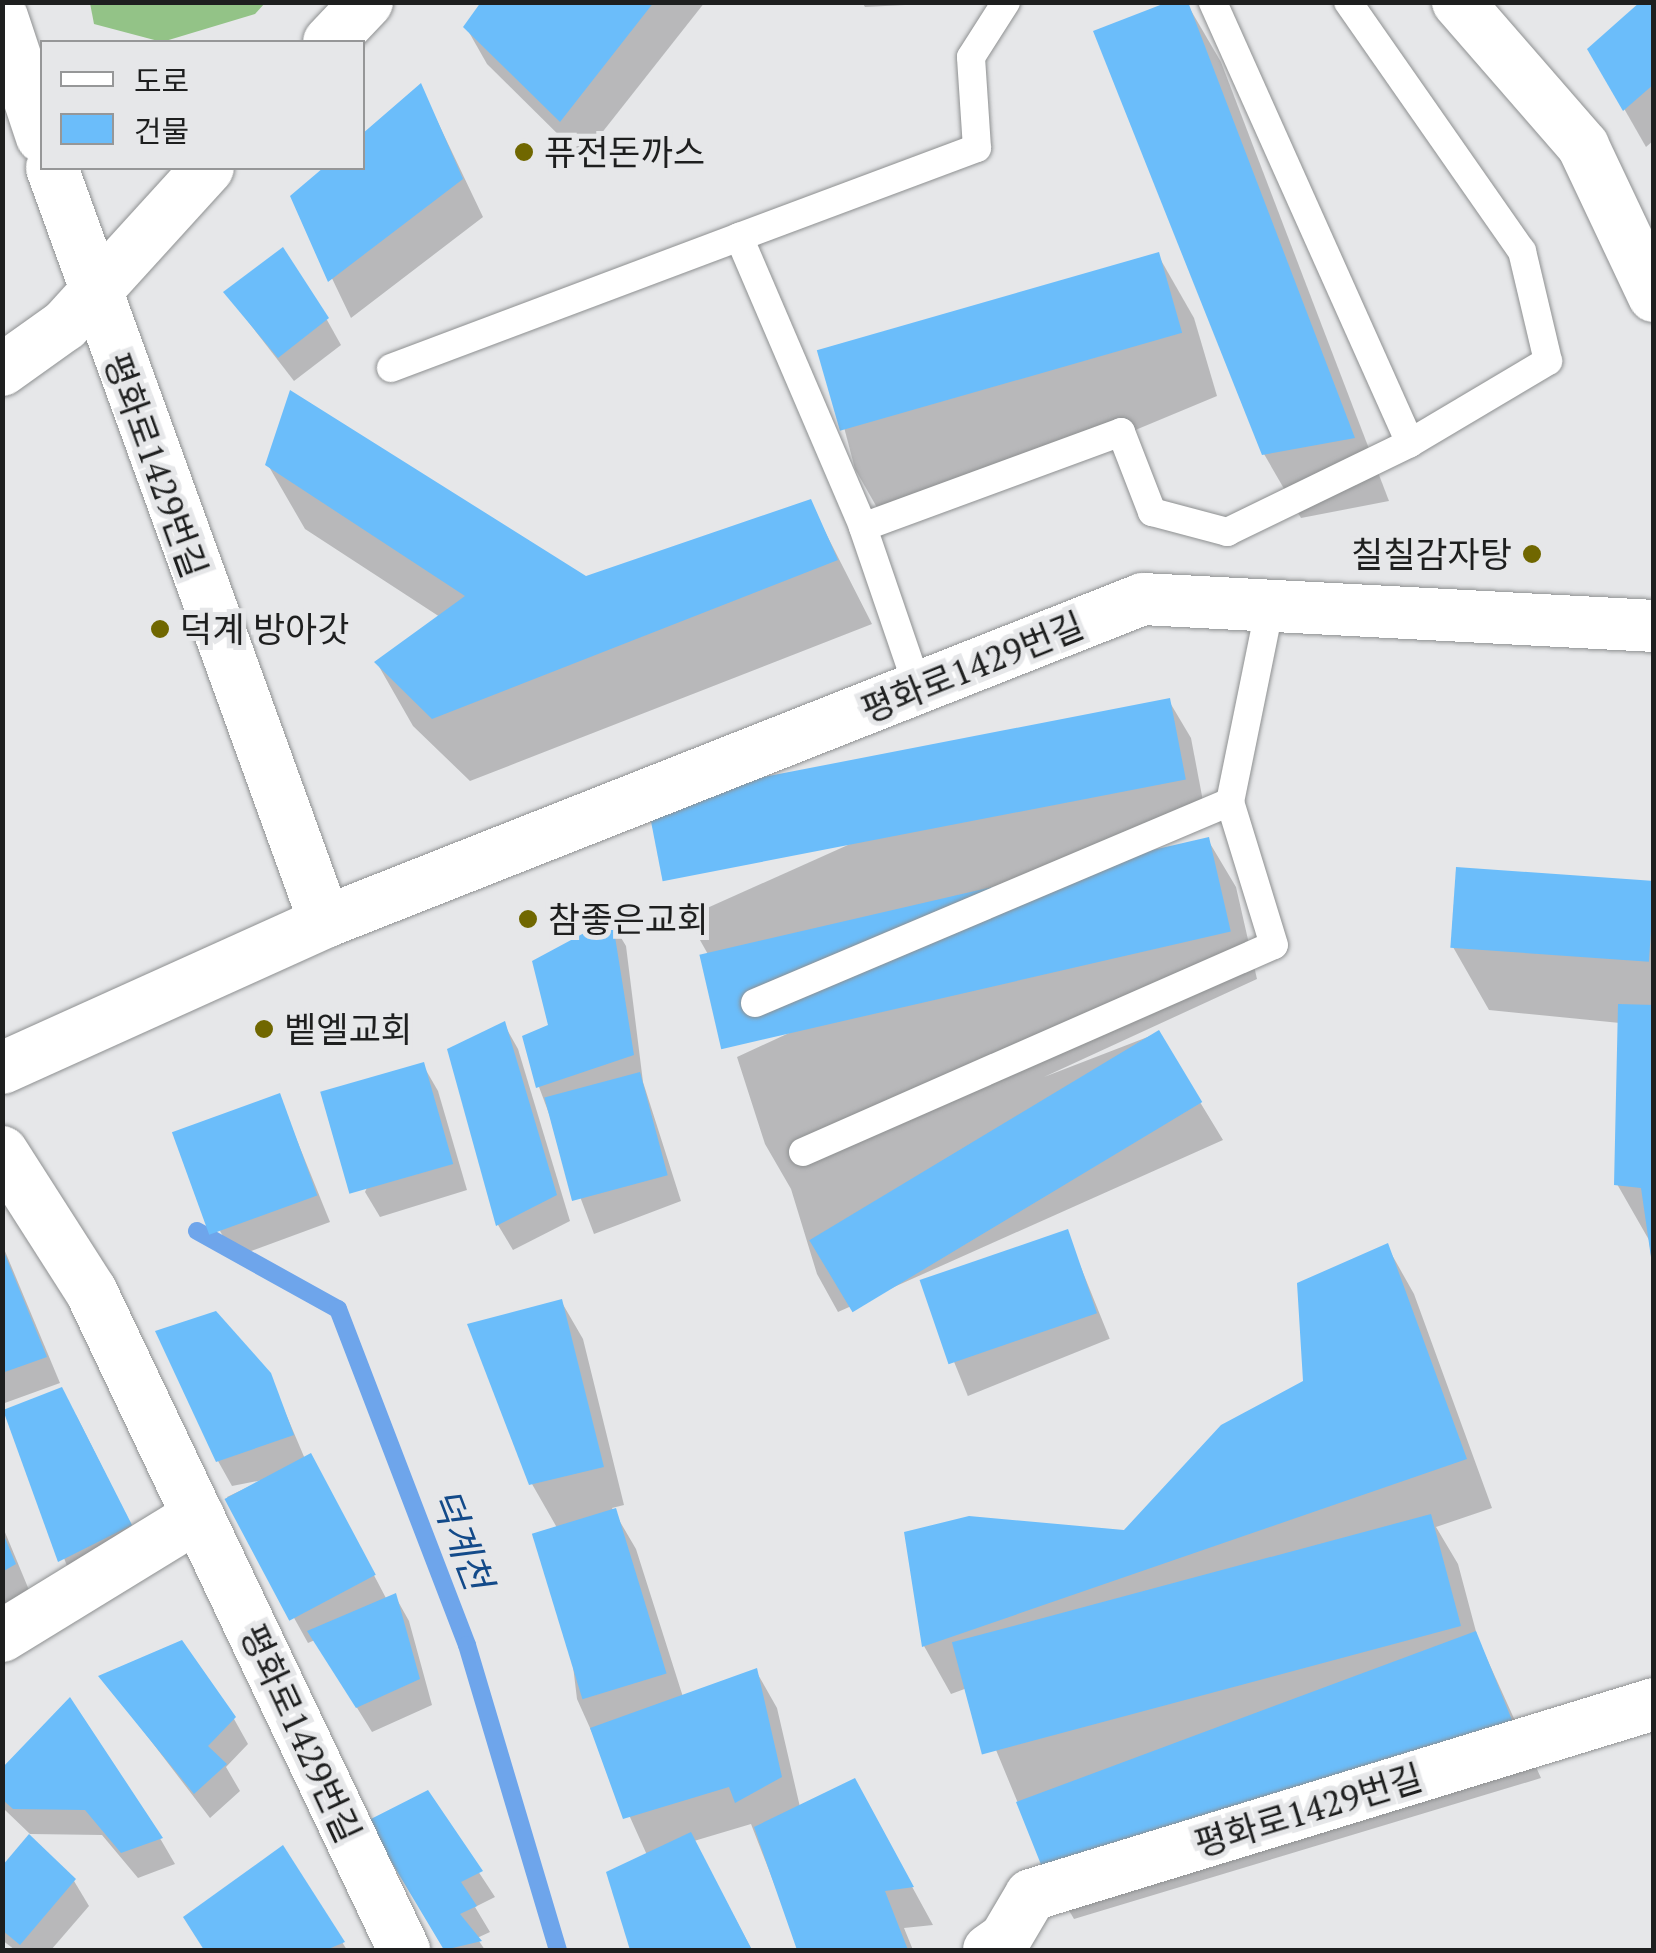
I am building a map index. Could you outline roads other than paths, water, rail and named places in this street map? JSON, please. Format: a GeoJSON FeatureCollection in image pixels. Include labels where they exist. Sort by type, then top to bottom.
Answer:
{"type":"FeatureCollection","features":[{"type":"Feature","properties":{"kind":"street"},"geometry":{"type":"LineString","coordinates":[[331,40],[366,2]]}},
{"type":"Feature","properties":{"kind":"street"},"geometry":{"type":"LineString","coordinates":[[1458,2],[1583,146],[1654,296]]}},
{"type":"Feature","properties":{"kind":"street"},"geometry":{"type":"LineString","coordinates":[[21,48],[40,129]]}},
{"type":"Feature","properties":{"kind":"street","name":"평화로1429번길"},"geometry":{"type":"LineString","coordinates":[[53,170],[92,290],[324,922]]}},
{"type":"Feature","properties":{"kind":"street"},"geometry":{"type":"LineString","coordinates":[[2,370],[65,325],[92,290],[206,170]]}},
{"type":"Feature","properties":{"kind":"street","name":"평화로1429번길"},"geometry":{"type":"LineString","coordinates":[[2,1068],[324,922],[1144,599],[1654,626]]}},
{"type":"Feature","properties":{"kind":"street","name":"평화로1429번길"},"geometry":{"type":"LineString","coordinates":[[2,1152],[91,1291],[404,1950]]}},
{"type":"Feature","properties":{"kind":"street"},"geometry":{"type":"LineString","coordinates":[[2,1636],[198,1516]]}},
{"type":"Feature","properties":{"kind":"street","name":"평화로1429번길"},"geometry":{"type":"LineString","coordinates":[[989,1950],[1005,1940],[1031,1895],[1654,1704]]}},
{"type":"Feature","properties":{"kind":"lane"},"geometry":{"type":"LineString","coordinates":[[391,368],[977,148],[971,57],[1006,2]]}},
{"type":"Feature","properties":{"kind":"lane"},"geometry":{"type":"LineString","coordinates":[[1213,2],[1410,442]]}},
{"type":"Feature","properties":{"kind":"lane"},"geometry":{"type":"LineString","coordinates":[[863,526],[1121,432],[1152,512],[1227,532],[1410,442],[1548,361],[1522,251],[1348,2]]}},
{"type":"Feature","properties":{"kind":"lane"},"geometry":{"type":"LineString","coordinates":[[739,237],[863,526],[918,688]]}},
{"type":"Feature","properties":{"kind":"lane"},"geometry":{"type":"LineString","coordinates":[[803,1152],[1274,945],[1230,802],[1270,606]]}},
{"type":"Feature","properties":{"kind":"lane"},"geometry":{"type":"LineString","coordinates":[[755,1003],[1230,802]]}},
{"type":"Feature","properties":{"kind":"waterway","name":"덕계천"},"geometry":{"type":"LineString","coordinates":[[197,1231],[338,1309],[467,1645],[558,1950]]}},
{"type":"Feature","properties":{"kind":"place","name":"퓨전돈까스"},"geometry":{"type":"Point","coordinates":[524,152]}},
{"type":"Feature","properties":{"kind":"place","name":"칠칠감자탕"},"geometry":{"type":"Point","coordinates":[1532,554]}},
{"type":"Feature","properties":{"kind":"place","name":"덕계 방아갓"},"geometry":{"type":"Point","coordinates":[160,629]}},
{"type":"Feature","properties":{"kind":"place","name":"참좋은교회"},"geometry":{"type":"Point","coordinates":[528,919]}},
{"type":"Feature","properties":{"kind":"place","name":"벹엘교회"},"geometry":{"type":"Point","coordinates":[264,1029]}}]}
